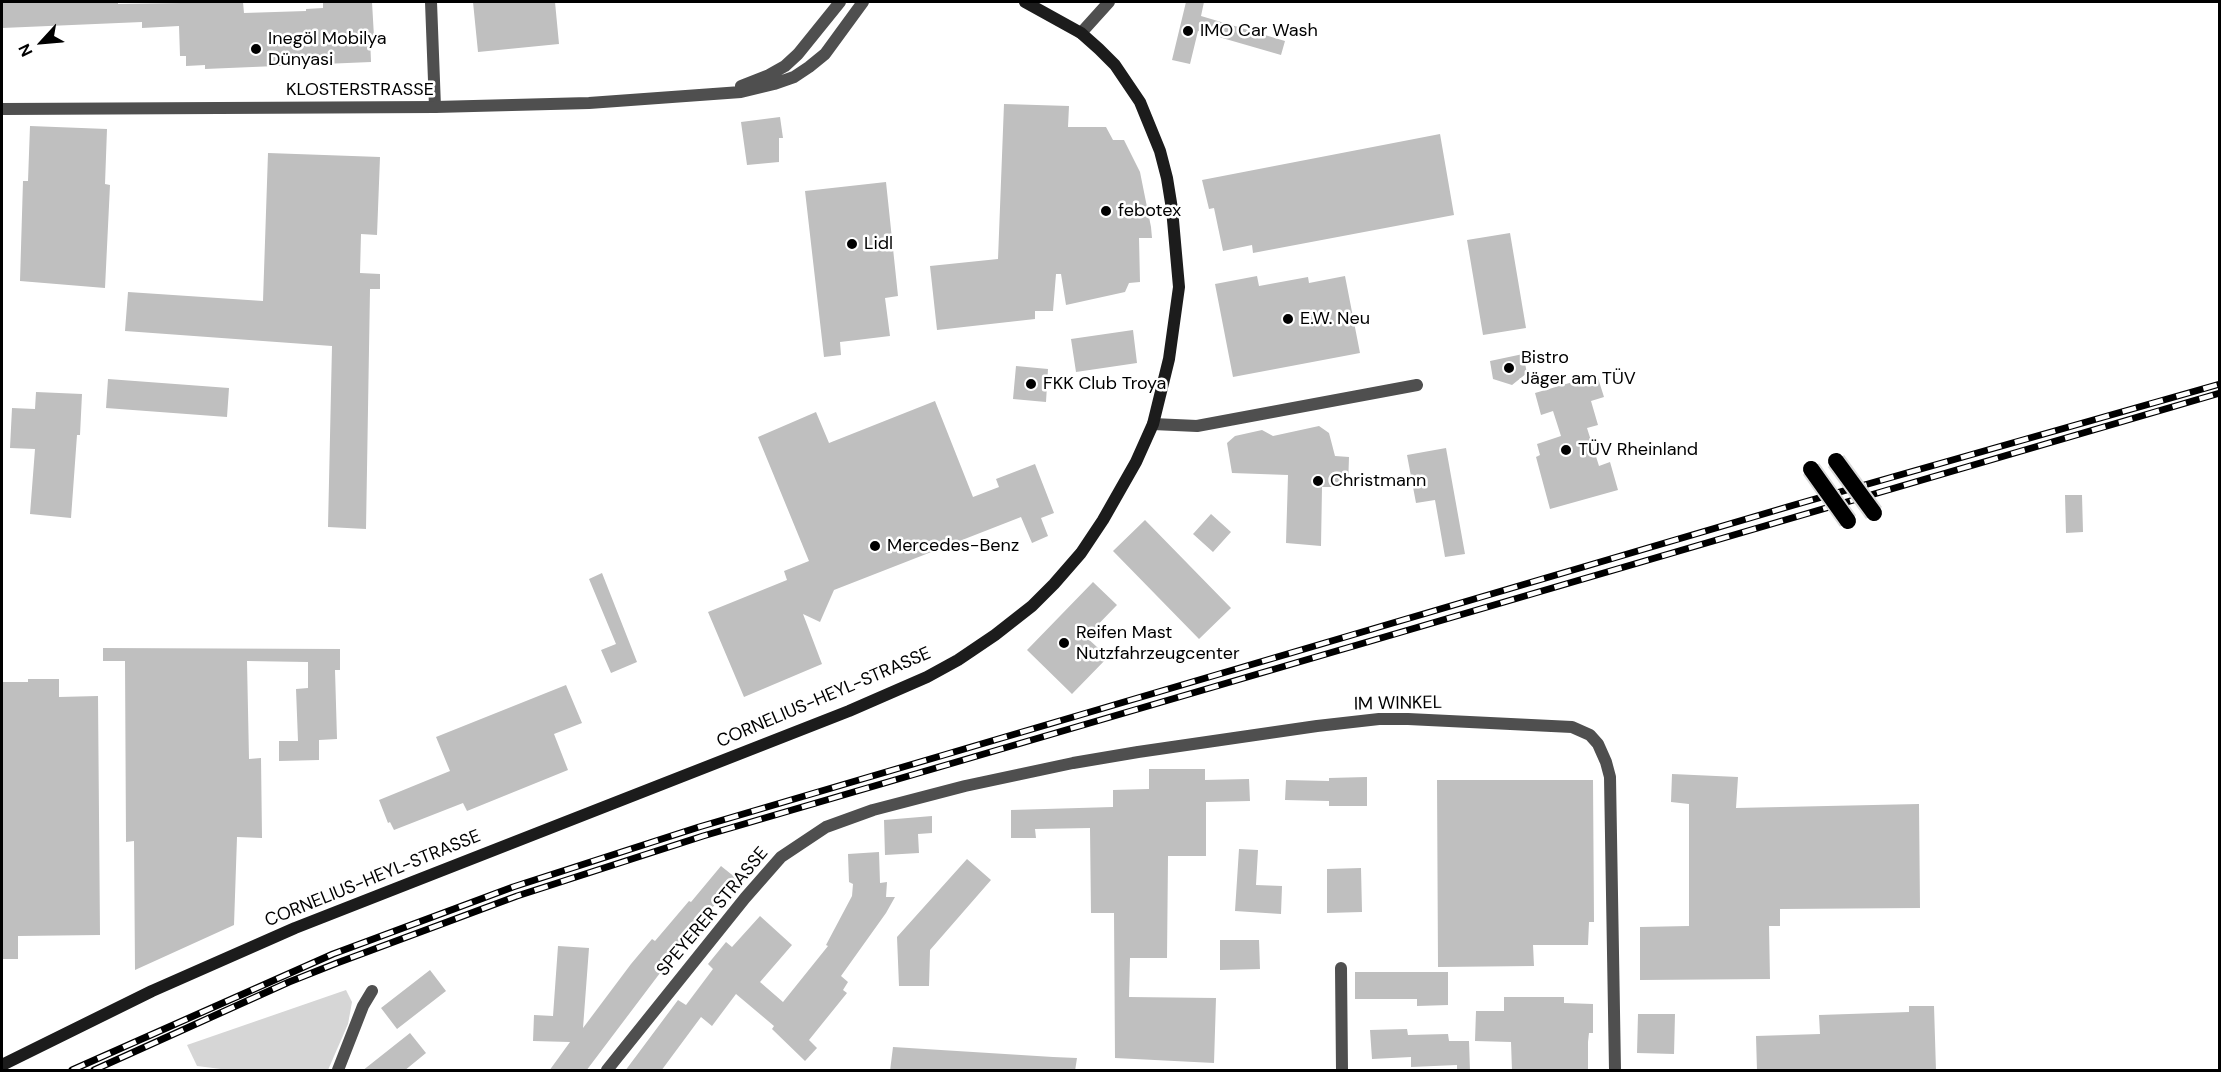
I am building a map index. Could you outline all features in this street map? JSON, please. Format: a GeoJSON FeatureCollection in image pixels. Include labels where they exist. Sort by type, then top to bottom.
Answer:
{"type":"FeatureCollection","features":[{"type":"Feature","properties":{"kind":"highway"},"geometry":{"type":"LineString","coordinates":[[1836,461],[1874,513]]}},
{"type":"Feature","properties":{"kind":"highway"},"geometry":{"type":"LineString","coordinates":[[1811,469],[1848,521]]}},
{"type":"Feature","properties":{"kind":"main road","name":"CORNELIUS-HEYL-STRASSE"},"geometry":{"type":"LineString","coordinates":[[2,1065],[152,991],[295,928],[849,711],[927,677],[958,660],[1032,606],[1054,584],[1081,553],[1121,490],[1153,424],[1169,359],[1179,287],[1167,178],[1151,127],[1136,95],[1115,65],[1081,33],[1025,2]]}},
{"type":"Feature","properties":{"kind":"street"},"geometry":{"type":"LineString","coordinates":[[430,2],[435,107]]}},
{"type":"Feature","properties":{"kind":"street","name":"KLOSTERSTRASSE"},"geometry":{"type":"LineString","coordinates":[[718,95],[769,75],[785,66],[805,46],[840,2]]}},
{"type":"Feature","properties":{"kind":"street","name":"KLOSTERSTRASSE"},"geometry":{"type":"LineString","coordinates":[[2,109],[435,107],[571,104],[718,95],[741,92],[794,77],[830,48],[863,2]]}},
{"type":"Feature","properties":{"kind":"street"},"geometry":{"type":"LineString","coordinates":[[1081,33],[1109,2]]}},
{"type":"Feature","properties":{"kind":"street"},"geometry":{"type":"LineString","coordinates":[[1153,424],[1197,426],[1417,385]]}},
{"type":"Feature","properties":{"kind":"street","name":"IM WINKEL"},"geometry":{"type":"LineString","coordinates":[[873,810],[965,786],[1073,763],[1317,726],[1379,719],[1408,719],[1572,727],[1590,735],[1598,744],[1610,777],[1615,1071]]}},
{"type":"Feature","properties":{"kind":"street","name":"SPEYERER STRASSE"},"geometry":{"type":"LineString","coordinates":[[607,1071],[738,906],[781,857],[826,827],[873,810]]}},
{"type":"Feature","properties":{"kind":"street"},"geometry":{"type":"LineString","coordinates":[[1341,968],[1342,1071]]}},
{"type":"Feature","properties":{"kind":"street"},"geometry":{"type":"LineString","coordinates":[[338,1071],[363,1006],[372,991]]}},
{"type":"Feature","properties":{"kind":"shaded area"},"geometry":{"type":"Polygon","coordinates":[[[346,990],[352,1002],[348,1024],[328,1070],[229,1070],[197,1066],[187,1045],[346,990]]]}},
{"type":"Feature","properties":{"kind":"building"},"geometry":{"type":"Polygon","coordinates":[[[2,2],[118,2],[118,4],[243,2],[244,13],[306,11],[306,9],[323,8],[323,2],[372,2],[374,37],[370,37],[371,62],[205,69],[205,65],[186,66],[186,56],[180,56],[179,26],[142,28],[142,22],[2,28],[2,2]]]}},
{"type":"Feature","properties":{"kind":"building"},"geometry":{"type":"Polygon","coordinates":[[[473,2],[555,2],[559,44],[478,52],[473,2]]]}},
{"type":"Feature","properties":{"kind":"building"},"geometry":{"type":"Polygon","coordinates":[[[1186,2],[1204,2],[1201,16],[1285,41],[1281,55],[1198,31],[1190,64],[1172,60],[1186,2]]]}},
{"type":"Feature","properties":{"kind":"building"},"geometry":{"type":"Polygon","coordinates":[[[1004,104],[1069,106],[1068,127],[1106,127],[1113,140],[1124,140],[1140,172],[1151,227],[1152,238],[1139,238],[1140,282],[1129,283],[1125,292],[1066,305],[1061,274],[1056,274],[1053,311],[1035,311],[1035,319],[937,330],[930,266],[998,259],[1004,104]]]}},
{"type":"Feature","properties":{"kind":"building"},"geometry":{"type":"Polygon","coordinates":[[[780,117],[783,138],[779,138],[779,162],[747,165],[741,122],[780,117]]]}},
{"type":"Feature","properties":{"kind":"building"},"geometry":{"type":"Polygon","coordinates":[[[30,126],[107,129],[105,184],[110,185],[105,288],[20,281],[23,181],[28,181],[30,126]]]}},
{"type":"Feature","properties":{"kind":"building"},"geometry":{"type":"Polygon","coordinates":[[[1440,134],[1454,215],[1253,253],[1252,245],[1223,251],[1214,208],[1209,209],[1202,180],[1440,134]]]}},
{"type":"Feature","properties":{"kind":"building"},"geometry":{"type":"Polygon","coordinates":[[[268,153],[380,157],[377,235],[361,234],[360,273],[380,274],[380,289],[370,289],[366,529],[328,527],[332,346],[125,331],[128,292],[263,301],[268,153]]]}},
{"type":"Feature","properties":{"kind":"building","name":"Lidl"},"geometry":{"type":"Polygon","coordinates":[[[886,182],[898,296],[885,298],[890,336],[840,342],[841,355],[824,357],[805,191],[886,182]]]}},
{"type":"Feature","properties":{"kind":"building"},"geometry":{"type":"Polygon","coordinates":[[[1510,233],[1526,328],[1483,335],[1467,240],[1510,233]]]}},
{"type":"Feature","properties":{"kind":"building","name":"E.W. Neu"},"geometry":{"type":"Polygon","coordinates":[[[1257,276],[1259,286],[1308,277],[1309,283],[1345,276],[1360,353],[1233,377],[1215,284],[1257,276]]]}},
{"type":"Feature","properties":{"kind":"building"},"geometry":{"type":"Polygon","coordinates":[[[1133,330],[1137,363],[1076,372],[1071,339],[1133,330]]]}},
{"type":"Feature","properties":{"kind":"building","name":"Bistro Jäger am TÜV"},"geometry":{"type":"Polygon","coordinates":[[[1523,354],[1527,373],[1512,385],[1493,379],[1490,361],[1523,354]]]}},
{"type":"Feature","properties":{"kind":"building","name":"FKK Club Troya"},"geometry":{"type":"Polygon","coordinates":[[[1016,366],[1048,369],[1046,402],[1013,399],[1016,366]]]}},
{"type":"Feature","properties":{"kind":"building"},"geometry":{"type":"Polygon","coordinates":[[[1597,375],[1604,397],[1591,401],[1598,425],[1587,428],[1599,466],[1610,462],[1618,490],[1550,509],[1536,457],[1540,455],[1537,444],[1561,436],[1553,411],[1541,415],[1535,393],[1597,375]]]}},
{"type":"Feature","properties":{"kind":"building"},"geometry":{"type":"Polygon","coordinates":[[[108,379],[229,388],[227,417],[106,408],[108,379]]]}},
{"type":"Feature","properties":{"kind":"building"},"geometry":{"type":"Polygon","coordinates":[[[36,392],[82,394],[71,518],[30,514],[35,449],[10,448],[12,408],[35,409],[36,392]]]}},
{"type":"Feature","properties":{"kind":"building","name":"Mercedes-Benz"},"geometry":{"type":"Polygon","coordinates":[[[935,401],[973,497],[999,487],[996,479],[1035,464],[1054,513],[1041,518],[1048,536],[1032,543],[1021,517],[834,590],[820,622],[803,614],[822,664],[744,697],[708,612],[787,580],[784,571],[809,561],[758,437],[816,412],[829,443],[935,401]]]}},
{"type":"Feature","properties":{"kind":"building","name":"Christmann"},"geometry":{"type":"Polygon","coordinates":[[[1319,426],[1329,433],[1335,456],[1349,457],[1348,487],[1322,487],[1321,546],[1286,543],[1288,475],[1232,473],[1227,443],[1235,436],[1262,430],[1273,436],[1319,426]]]}},
{"type":"Feature","properties":{"kind":"building"},"geometry":{"type":"Polygon","coordinates":[[[1446,448],[1465,554],[1445,557],[1435,500],[1416,503],[1407,455],[1446,448]]]}},
{"type":"Feature","properties":{"kind":"building"},"geometry":{"type":"Polygon","coordinates":[[[2065,495],[2082,495],[2083,532],[2066,533],[2065,495]]]}},
{"type":"Feature","properties":{"kind":"building"},"geometry":{"type":"Polygon","coordinates":[[[1211,514],[1231,532],[1213,552],[1193,534],[1211,514]]]}},
{"type":"Feature","properties":{"kind":"building"},"geometry":{"type":"Polygon","coordinates":[[[1145,520],[1231,608],[1199,639],[1113,551],[1145,520]]]}},
{"type":"Feature","properties":{"kind":"building"},"geometry":{"type":"Polygon","coordinates":[[[602,573],[637,662],[611,673],[601,650],[616,644],[589,579],[602,573]]]}},
{"type":"Feature","properties":{"kind":"building","name":"Reifen Mast Nutzfahrzeugcenter"},"geometry":{"type":"Polygon","coordinates":[[[1093,582],[1117,605],[1086,637],[1108,657],[1072,694],[1027,650],[1093,582]]]}},
{"type":"Feature","properties":{"kind":"building"},"geometry":{"type":"Polygon","coordinates":[[[103,648],[340,649],[340,670],[335,670],[337,739],[319,740],[319,760],[279,761],[279,741],[298,741],[296,689],[308,688],[308,662],[247,661],[249,759],[261,758],[262,838],[237,837],[234,925],[135,970],[134,841],[126,842],[125,661],[103,661],[103,648]]]}},
{"type":"Feature","properties":{"kind":"building"},"geometry":{"type":"Polygon","coordinates":[[[28,679],[59,679],[59,697],[98,696],[100,935],[18,936],[18,959],[2,959],[2,682],[28,682],[28,679]]]}},
{"type":"Feature","properties":{"kind":"building"},"geometry":{"type":"Polygon","coordinates":[[[566,685],[582,723],[554,734],[568,770],[467,811],[463,803],[394,830],[390,822],[388,823],[379,800],[450,771],[436,737],[566,685]]]}},
{"type":"Feature","properties":{"kind":"building"},"geometry":{"type":"Polygon","coordinates":[[[1149,769],[1205,769],[1205,780],[1249,779],[1250,801],[1206,802],[1206,856],[1168,856],[1167,958],[1130,958],[1129,997],[1216,998],[1214,1063],[1115,1058],[1114,913],[1091,913],[1090,828],[1035,829],[1036,838],[1011,838],[1011,810],[1113,807],[1113,790],[1149,789],[1149,769]]]}},
{"type":"Feature","properties":{"kind":"building"},"geometry":{"type":"Polygon","coordinates":[[[1672,774],[1738,777],[1736,808],[1919,804],[1920,908],[1780,909],[1780,926],[1769,926],[1770,979],[1640,980],[1640,927],[1689,926],[1689,804],[1671,802],[1672,774]]]}},
{"type":"Feature","properties":{"kind":"building"},"geometry":{"type":"Polygon","coordinates":[[[1367,777],[1367,806],[1329,806],[1329,801],[1285,800],[1286,780],[1329,781],[1329,778],[1367,777]]]}},
{"type":"Feature","properties":{"kind":"building"},"geometry":{"type":"Polygon","coordinates":[[[1437,780],[1593,780],[1594,922],[1589,922],[1588,945],[1533,945],[1534,966],[1438,967],[1437,780]]]}},
{"type":"Feature","properties":{"kind":"building"},"geometry":{"type":"Polygon","coordinates":[[[932,816],[932,833],[918,834],[919,853],[885,855],[884,820],[932,816]]]}},
{"type":"Feature","properties":{"kind":"building"},"geometry":{"type":"Polygon","coordinates":[[[1239,849],[1258,850],[1256,885],[1282,886],[1281,914],[1235,911],[1239,849]]]}},
{"type":"Feature","properties":{"kind":"building"},"geometry":{"type":"Polygon","coordinates":[[[879,852],[880,883],[887,882],[886,897],[895,897],[841,976],[848,982],[843,990],[847,993],[809,1040],[817,1048],[805,1061],[772,1029],[774,1026],[736,994],[712,1026],[701,1017],[661,1071],[625,1071],[678,1000],[686,1005],[713,969],[708,964],[726,942],[732,947],[760,916],[792,945],[760,982],[783,1002],[828,946],[826,945],[852,896],[853,884],[849,882],[848,854],[879,852]]]}},
{"type":"Feature","properties":{"kind":"building"},"geometry":{"type":"Polygon","coordinates":[[[967,859],[991,880],[930,950],[929,986],[899,986],[897,937],[967,859]]]}},
{"type":"Feature","properties":{"kind":"building"},"geometry":{"type":"Polygon","coordinates":[[[721,866],[736,878],[586,1071],[549,1071],[570,1042],[533,1041],[534,1015],[553,1016],[558,946],[589,948],[583,1028],[652,939],[655,941],[721,866]]]}},
{"type":"Feature","properties":{"kind":"building"},"geometry":{"type":"Polygon","coordinates":[[[1361,868],[1362,912],[1327,913],[1327,869],[1361,868]]]}},
{"type":"Feature","properties":{"kind":"building"},"geometry":{"type":"Polygon","coordinates":[[[1220,940],[1259,940],[1260,969],[1220,970],[1220,940]]]}},
{"type":"Feature","properties":{"kind":"building"},"geometry":{"type":"Polygon","coordinates":[[[430,970],[446,991],[397,1029],[381,1008],[430,970]]]}},
{"type":"Feature","properties":{"kind":"building"},"geometry":{"type":"Polygon","coordinates":[[[1355,972],[1448,972],[1448,1005],[1417,1006],[1417,999],[1355,999],[1355,972]]]}},
{"type":"Feature","properties":{"kind":"building"},"geometry":{"type":"Polygon","coordinates":[[[1504,997],[1564,997],[1564,1003],[1593,1004],[1593,1033],[1589,1033],[1588,1042],[1588,1071],[1512,1071],[1511,1042],[1475,1041],[1476,1011],[1504,1011],[1504,997]]]}},
{"type":"Feature","properties":{"kind":"building"},"geometry":{"type":"Polygon","coordinates":[[[1909,1006],[1934,1006],[1936,1071],[1757,1071],[1756,1036],[1820,1034],[1819,1015],[1909,1012],[1909,1006]]]}},
{"type":"Feature","properties":{"kind":"building"},"geometry":{"type":"Polygon","coordinates":[[[1638,1014],[1675,1014],[1674,1054],[1637,1053],[1638,1014]]]}},
{"type":"Feature","properties":{"kind":"building"},"geometry":{"type":"Polygon","coordinates":[[[1407,1029],[1408,1035],[1448,1034],[1449,1041],[1469,1041],[1470,1071],[1457,1071],[1457,1065],[1411,1067],[1411,1057],[1372,1059],[1370,1030],[1407,1029]]]}},
{"type":"Feature","properties":{"kind":"building"},"geometry":{"type":"Polygon","coordinates":[[[410,1033],[426,1053],[404,1071],[362,1071],[410,1033]]]}},
{"type":"Feature","properties":{"kind":"building"},"geometry":{"type":"Polygon","coordinates":[[[893,1047],[1077,1058],[1075,1071],[890,1071],[893,1047]]]}},
{"type":"Feature","properties":{"kind":"railway"},"geometry":{"type":"LineString","coordinates":[[72,1070],[333,954],[513,887],[699,827],[1794,505],[2220,384]]}},
{"type":"Feature","properties":{"kind":"railway"},"geometry":{"type":"LineString","coordinates":[[94,1070],[289,982],[337,963],[517,896],[703,836],[2220,393]]}},
{"type":"Feature","properties":{"kind":"place","name":"IMO Car Wash"},"geometry":{"type":"Point","coordinates":[1188,31]}},
{"type":"Feature","properties":{"kind":"place","name":"Inegöl Mobilya Dünyasi"},"geometry":{"type":"Point","coordinates":[256,49]}},
{"type":"Feature","properties":{"kind":"place","name":"febotex"},"geometry":{"type":"Point","coordinates":[1106,211]}},
{"type":"Feature","properties":{"kind":"place","name":"Lidl"},"geometry":{"type":"Point","coordinates":[852,244]}},
{"type":"Feature","properties":{"kind":"place","name":"E.W. Neu"},"geometry":{"type":"Point","coordinates":[1288,319]}},
{"type":"Feature","properties":{"kind":"place","name":"Bistro Jäger am TÜV"},"geometry":{"type":"Point","coordinates":[1509,368]}},
{"type":"Feature","properties":{"kind":"place","name":"FKK Club Troya"},"geometry":{"type":"Point","coordinates":[1031,384]}},
{"type":"Feature","properties":{"kind":"place","name":"TÜV Rheinland"},"geometry":{"type":"Point","coordinates":[1566,450]}},
{"type":"Feature","properties":{"kind":"place","name":"Christmann"},"geometry":{"type":"Point","coordinates":[1318,481]}},
{"type":"Feature","properties":{"kind":"place","name":"Mercedes-Benz"},"geometry":{"type":"Point","coordinates":[875,546]}},
{"type":"Feature","properties":{"kind":"place","name":"Reifen Mast Nutzfahrzeugcenter"},"geometry":{"type":"Point","coordinates":[1064,643]}}]}
